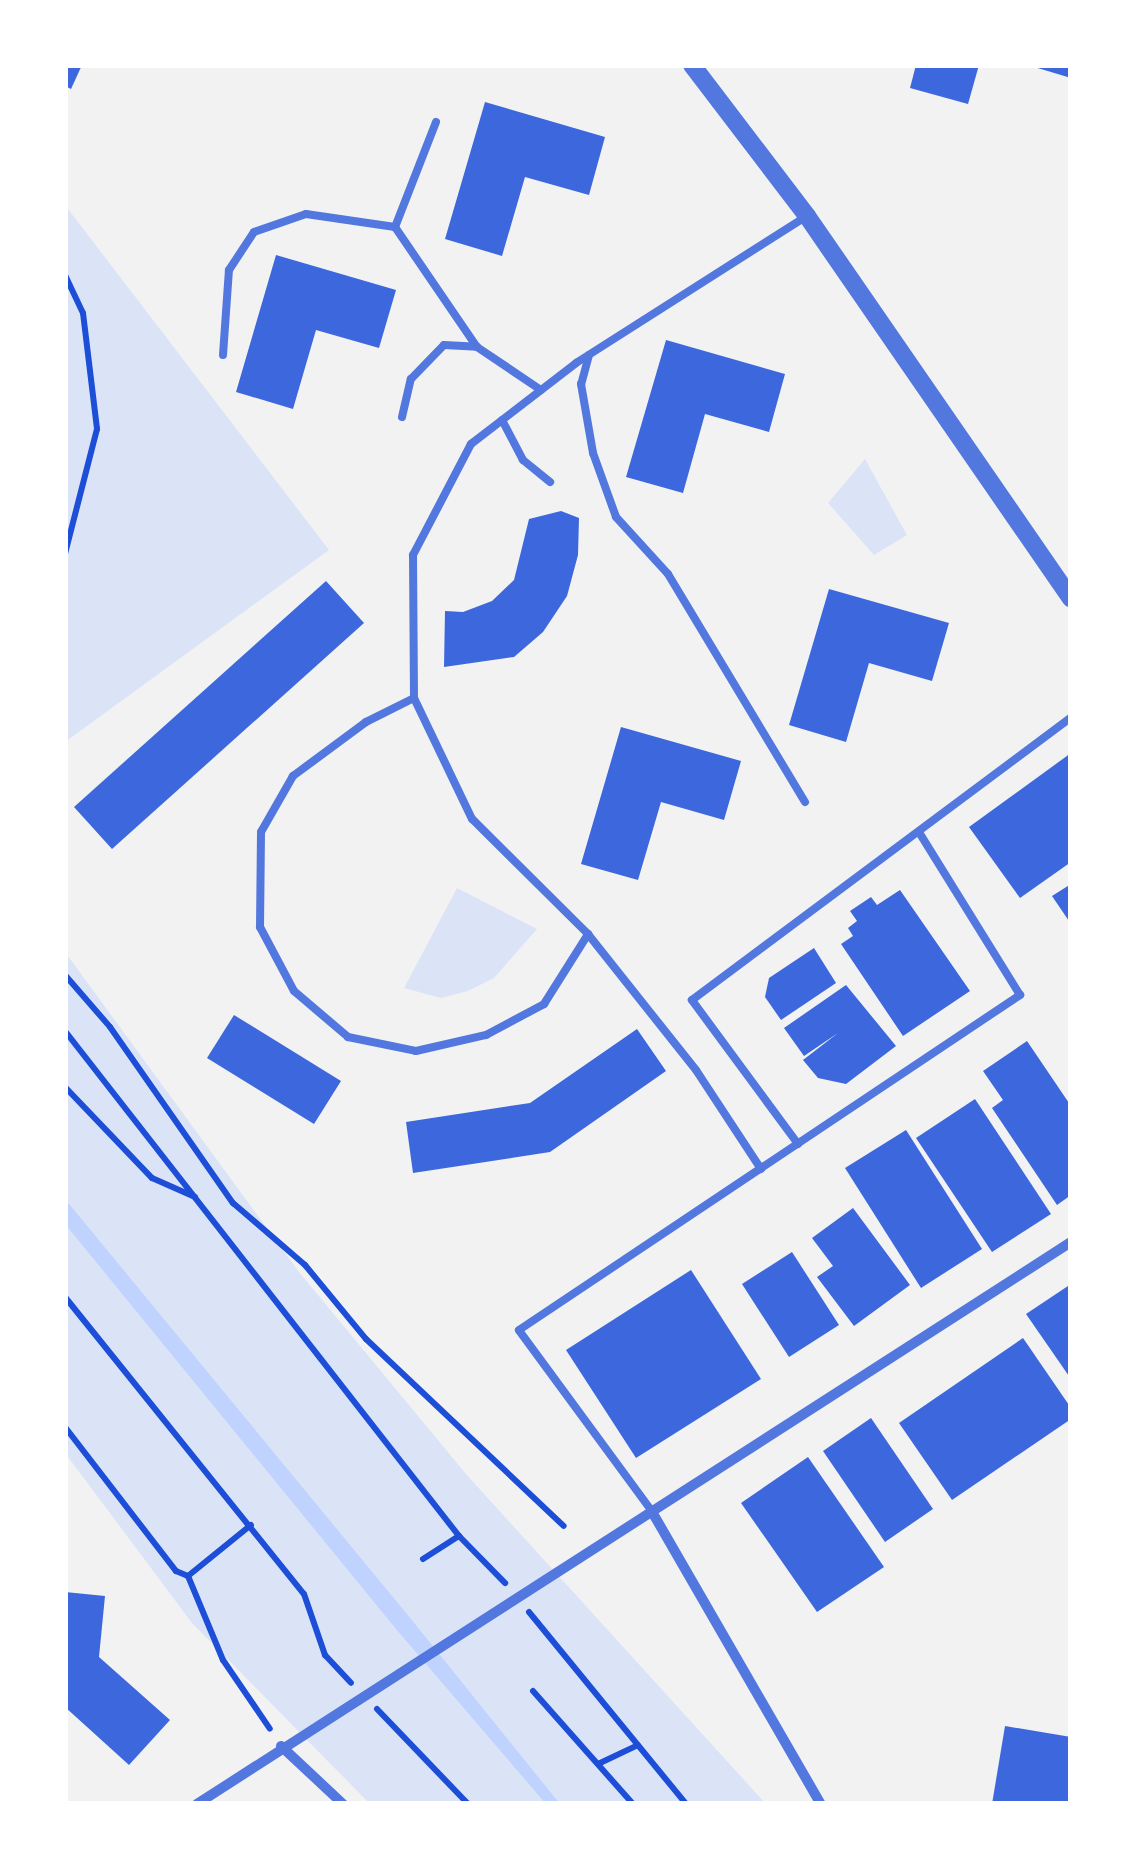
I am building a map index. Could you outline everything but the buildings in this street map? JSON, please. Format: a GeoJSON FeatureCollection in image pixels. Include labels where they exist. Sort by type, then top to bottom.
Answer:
{"type":"FeatureCollection","features":[{"type":"Feature","properties":{"kind":"street"},"geometry":{"type":"LineString","coordinates":[[692,65],[807,216],[1071,599]]}},
{"type":"Feature","properties":{"kind":"street"},"geometry":{"type":"LineString","coordinates":[[197,1804],[281,1746],[573,1564],[1071,1242]]}},
{"type":"Feature","properties":{"kind":"street"},"geometry":{"type":"LineString","coordinates":[[651,1510],[821,1804]]}},
{"type":"Feature","properties":{"kind":"street"},"geometry":{"type":"LineString","coordinates":[[281,1746],[343,1804]]}},
{"type":"Feature","properties":{"kind":"lane"},"geometry":{"type":"LineString","coordinates":[[395,227],[436,122]]}},
{"type":"Feature","properties":{"kind":"lane"},"geometry":{"type":"LineString","coordinates":[[222,355],[229,270],[254,232],[306,214],[395,227],[477,347],[541,390]]}},
{"type":"Feature","properties":{"kind":"lane"},"geometry":{"type":"LineString","coordinates":[[761,1169],[696,1070],[588,934],[472,820],[414,698],[413,555],[471,444],[588,354],[807,216]]}},
{"type":"Feature","properties":{"kind":"lane"},"geometry":{"type":"LineString","coordinates":[[402,417],[411,379],[444,346],[477,347]]}},
{"type":"Feature","properties":{"kind":"lane"},"geometry":{"type":"LineString","coordinates":[[588,354],[581,384],[593,453],[616,517],[668,574],[805,802]]}},
{"type":"Feature","properties":{"kind":"lane"},"geometry":{"type":"LineString","coordinates":[[502,420],[523,460],[550,482]]}},
{"type":"Feature","properties":{"kind":"lane"},"geometry":{"type":"LineString","coordinates":[[414,698],[366,722],[293,776],[262,832],[260,927],[294,991],[348,1037],[416,1050],[486,1035],[544,1004],[588,934]]}},
{"type":"Feature","properties":{"kind":"lane"},"geometry":{"type":"LineString","coordinates":[[798,1144],[692,1000],[1071,718]]}},
{"type":"Feature","properties":{"kind":"lane"},"geometry":{"type":"LineString","coordinates":[[651,1510],[519,1330],[1020,995],[919,832]]}},
{"type":"Feature","properties":{"kind":"path"},"geometry":{"type":"LineString","coordinates":[[65,274],[82,313],[98,429],[65,554]]}},
{"type":"Feature","properties":{"kind":"path"},"geometry":{"type":"LineString","coordinates":[[65,974],[110,1027],[233,1203],[305,1264],[366,1338],[564,1526]]}},
{"type":"Feature","properties":{"kind":"path"},"geometry":{"type":"LineString","coordinates":[[65,1031],[459,1536],[491,1566],[686,1804]]}},
{"type":"Feature","properties":{"kind":"path"},"geometry":{"type":"LineString","coordinates":[[65,1087],[152,1178],[196,1198]]}},
{"type":"Feature","properties":{"kind":"path"},"geometry":{"type":"LineString","coordinates":[[65,1298],[304,1594],[324,1655],[468,1804]]}},
{"type":"Feature","properties":{"kind":"path"},"geometry":{"type":"LineString","coordinates":[[65,1428],[176,1570],[188,1576],[223,1660],[281,1746]]}},
{"type":"Feature","properties":{"kind":"path"},"geometry":{"type":"LineString","coordinates":[[188,1576],[251,1525]]}},
{"type":"Feature","properties":{"kind":"path"},"geometry":{"type":"LineString","coordinates":[[423,1559],[459,1536]]}},
{"type":"Feature","properties":{"kind":"path"},"geometry":{"type":"LineString","coordinates":[[533,1691],[633,1804]]}},
{"type":"Feature","properties":{"kind":"path"},"geometry":{"type":"LineString","coordinates":[[598,1764],[638,1745]]}},
{"type":"Feature","properties":{"kind":"shaded area"},"geometry":{"type":"Polygon","coordinates":[[[65,205],[329,550],[65,742],[65,205]]]}},
{"type":"Feature","properties":{"kind":"shaded area"},"geometry":{"type":"Polygon","coordinates":[[[865,459],[907,535],[874,555],[828,503],[865,459]]]}},
{"type":"Feature","properties":{"kind":"shaded area"},"geometry":{"type":"Polygon","coordinates":[[[457,888],[537,929],[494,978],[468,991],[441,998],[404,988],[457,888]]]}},
{"type":"Feature","properties":{"kind":"shaded area"},"geometry":{"type":"Polygon","coordinates":[[[65,952],[299,1272],[466,1474],[766,1804],[370,1804],[192,1623],[65,1453],[65,952]]]}},
{"type":"Feature","properties":{"kind":"water"},"geometry":{"type":"Polygon","coordinates":[[[65,1199],[560,1804],[546,1804],[396,1629],[65,1224],[65,1199]]]}}]}
